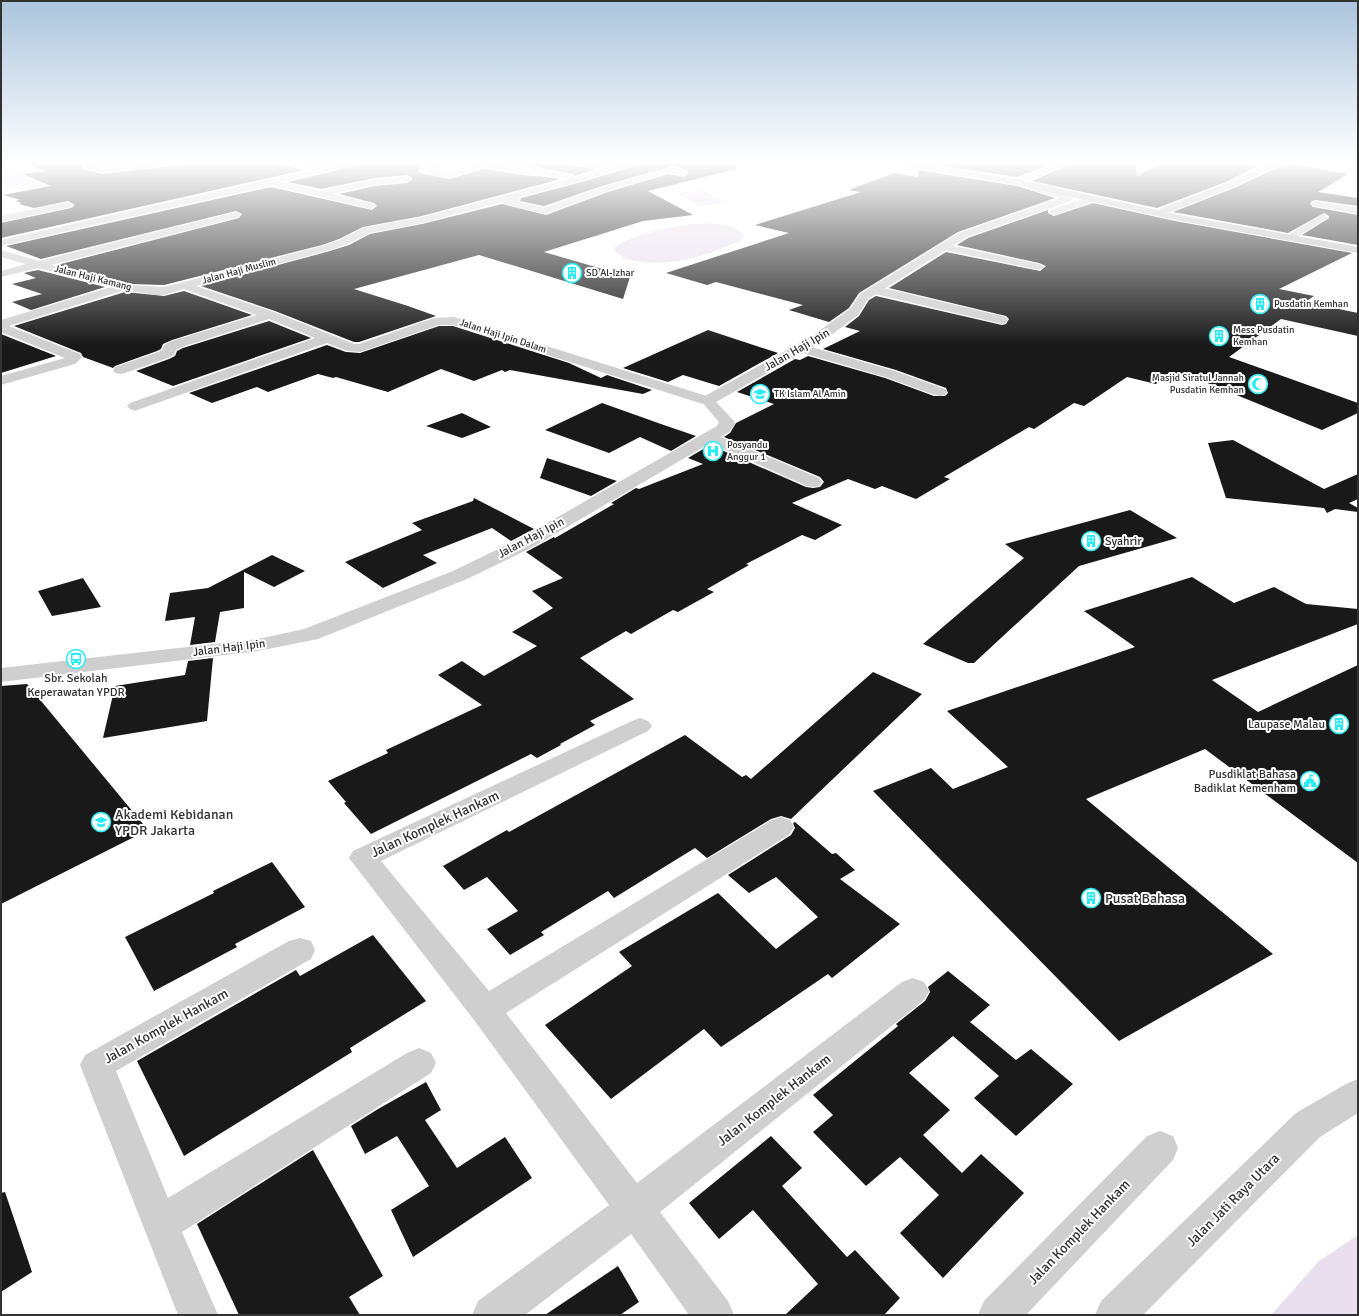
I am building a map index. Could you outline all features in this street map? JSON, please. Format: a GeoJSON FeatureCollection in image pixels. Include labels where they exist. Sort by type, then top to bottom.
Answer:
{"type":"FeatureCollection","features":[{"type":"Feature","properties":{"kind":"main road"},"geometry":{"type":"LineString","coordinates":[[1211,222],[1358,248]]}},
{"type":"Feature","properties":{"kind":"street"},"geometry":{"type":"LineString","coordinates":[[1,242],[88,222]]}},
{"type":"Feature","properties":{"kind":"street"},"geometry":{"type":"LineString","coordinates":[[1,274],[207,222]]}},
{"type":"Feature","properties":{"kind":"street","name":"Jalan Haji Muslim"},"geometry":{"type":"LineString","coordinates":[[185,286],[326,248],[344,242],[367,230],[411,222]]}},
{"type":"Feature","properties":{"kind":"street","name":"Jalan Haji Ipin"},"geometry":{"type":"LineString","coordinates":[[1,675],[258,645],[310,634],[404,598],[495,558],[564,521],[656,466],[723,429],[727,424],[708,401],[817,339],[845,320],[854,312],[864,298],[875,290],[963,235],[1001,222]]}},
{"type":"Feature","properties":{"kind":"street","name":"Jalan Haji Ipin"},"geometry":{"type":"LineString","coordinates":[[949,244],[975,238],[1022,222]]}},
{"type":"Feature","properties":{"kind":"street"},"geometry":{"type":"LineString","coordinates":[[1298,238],[1317,222]]}},
{"type":"Feature","properties":{"kind":"street"},"geometry":{"type":"LineString","coordinates":[[949,244],[1039,267]]}},
{"type":"Feature","properties":{"kind":"street","name":"Jalan Haji Kamang"},"geometry":{"type":"LineString","coordinates":[[1,253],[38,265],[126,287],[156,292],[185,286]]}},
{"type":"Feature","properties":{"kind":"street","name":"Jalan Haji Ipin Dalam"},"geometry":{"type":"LineString","coordinates":[[185,286],[270,315],[352,348],[360,348],[438,321],[454,321],[708,401]]}},
{"type":"Feature","properties":{"kind":"street"},"geometry":{"type":"LineString","coordinates":[[1,326],[126,287]]}},
{"type":"Feature","properties":{"kind":"street"},"geometry":{"type":"LineString","coordinates":[[875,290],[1002,320]]}},
{"type":"Feature","properties":{"kind":"street"},"geometry":{"type":"LineString","coordinates":[[120,370],[163,355],[169,352],[169,348],[177,344],[270,315]]}},
{"type":"Feature","properties":{"kind":"street"},"geometry":{"type":"LineString","coordinates":[[1,326],[75,357],[70,361],[1,382]]}},
{"type":"Feature","properties":{"kind":"street"},"geometry":{"type":"LineString","coordinates":[[135,406],[327,338]]}},
{"type":"Feature","properties":{"kind":"street"},"geometry":{"type":"LineString","coordinates":[[801,348],[890,374],[940,392]]}},
{"type":"Feature","properties":{"kind":"street"},"geometry":{"type":"LineString","coordinates":[[709,437],[813,482]]}},
{"type":"Feature","properties":{"kind":"street","name":"Jalan Komplek Hankam"},"geometry":{"type":"LineString","coordinates":[[640,726],[363,858],[485,1010],[714,1315]]}},
{"type":"Feature","properties":{"kind":"street"},"geometry":{"type":"LineString","coordinates":[[485,1010],[781,827]]}},
{"type":"Feature","properties":{"kind":"street","name":"Jalan Komplek Hankam"},"geometry":{"type":"LineString","coordinates":[[198,1315],[97,1065],[300,950]]}},
{"type":"Feature","properties":{"kind":"street","name":"Jalan Komplek Hankam"},"geometry":{"type":"LineString","coordinates":[[492,1315],[635,1208],[913,991]]}},
{"type":"Feature","properties":{"kind":"street"},"geometry":{"type":"LineString","coordinates":[[160,1224],[419,1063]]}},
{"type":"Feature","properties":{"kind":"street","name":"Jalan Jati Raya Utara"},"geometry":{"type":"LineString","coordinates":[[1115,1315],[1308,1125],[1358,1095]]}},
{"type":"Feature","properties":{"kind":"street","name":"Jalan Komplek Hankam"},"geometry":{"type":"LineString","coordinates":[[998,1315],[1160,1148]]}},
{"type":"Feature","properties":{"kind":"shaded area"},"geometry":{"type":"Polygon","coordinates":[[[693,224],[721,224],[740,231],[744,236],[740,241],[711,252],[685,260],[675,261],[638,262],[619,255],[614,249],[627,240],[638,236],[663,229],[693,224]]]}},
{"type":"Feature","properties":{"kind":"shaded area"},"geometry":{"type":"Polygon","coordinates":[[[1358,1235],[1358,1315],[1271,1315],[1319,1261],[1358,1235]]]}},
{"type":"Feature","properties":{"kind":"building"},"geometry":{"type":"Polygon","coordinates":[[[4,222],[70,222],[1,238],[1,223],[4,222]]]}},
{"type":"Feature","properties":{"kind":"building"},"geometry":{"type":"Polygon","coordinates":[[[112,222],[190,222],[41,259],[6,246],[112,222]]]}},
{"type":"Feature","properties":{"kind":"building"},"geometry":{"type":"Polygon","coordinates":[[[222,222],[388,222],[363,227],[339,239],[322,245],[164,285],[132,284],[57,265],[222,222]]]}},
{"type":"Feature","properties":{"kind":"building"},"geometry":{"type":"Polygon","coordinates":[[[428,222],[638,222],[544,252],[630,277],[623,299],[479,255],[354,289],[436,316],[359,342],[354,342],[275,311],[201,286],[330,251],[349,245],[370,234],[428,222]]]}},
{"type":"Feature","properties":{"kind":"building"},"geometry":{"type":"Polygon","coordinates":[[[763,222],[985,222],[958,232],[859,293],[849,308],[829,322],[789,310],[803,305],[716,282],[707,285],[666,273],[789,233],[755,225],[763,222]]]}},
{"type":"Feature","properties":{"kind":"building"},"geometry":{"type":"Polygon","coordinates":[[[1013,222],[1183,222],[1352,253],[1279,289],[1314,296],[1305,302],[1358,313],[1358,336],[1281,319],[1229,357],[1358,403],[1358,413],[1322,430],[1183,373],[1176,379],[1165,376],[1156,384],[1127,377],[1084,406],[1074,403],[1034,429],[1029,427],[944,477],[950,479],[916,499],[882,486],[875,489],[848,479],[792,503],[842,525],[815,540],[802,535],[746,564],[749,565],[707,589],[714,592],[678,612],[673,610],[631,634],[626,631],[580,658],[634,699],[590,721],[595,725],[537,758],[531,754],[371,834],[344,803],[346,802],[328,781],[388,753],[386,750],[482,705],[438,675],[462,661],[484,676],[537,646],[512,632],[553,608],[532,591],[563,578],[526,552],[554,537],[555,538],[614,504],[611,503],[636,488],[639,489],[703,464],[688,458],[710,445],[806,487],[820,487],[824,482],[820,477],[724,437],[730,433],[736,423],[774,404],[737,392],[795,359],[800,360],[808,356],[885,378],[934,396],[945,396],[948,393],[946,388],[896,370],[823,349],[860,331],[845,327],[859,316],[869,300],[876,296],[1002,325],[1006,324],[1009,319],[1006,316],[889,288],[946,252],[1040,271],[1046,266],[1039,263],[957,245],[968,238],[1013,222]]]}},
{"type":"Feature","properties":{"kind":"building"},"geometry":{"type":"Polygon","coordinates":[[[1230,222],[1307,222],[1288,233],[1230,222]]]}},
{"type":"Feature","properties":{"kind":"building"},"geometry":{"type":"Polygon","coordinates":[[[1322,222],[1358,222],[1358,245],[1302,235],[1322,222]]]}},
{"type":"Feature","properties":{"kind":"building"},"geometry":{"type":"Polygon","coordinates":[[[38,270],[105,287],[31,310],[12,302],[42,294],[12,284],[36,278],[24,273],[38,270]]]}},
{"type":"Feature","properties":{"kind":"building"},"geometry":{"type":"Polygon","coordinates":[[[184,291],[252,315],[172,340],[163,344],[161,349],[157,351],[113,368],[83,357],[81,353],[14,326],[125,292],[164,296],[184,291]]]}},
{"type":"Feature","properties":{"kind":"building"},"geometry":{"type":"Polygon","coordinates":[[[269,321],[311,338],[173,386],[136,371],[169,359],[175,356],[177,351],[183,348],[269,321]]]}},
{"type":"Feature","properties":{"kind":"building"},"geometry":{"type":"Polygon","coordinates":[[[439,326],[453,326],[569,363],[601,378],[607,375],[652,390],[643,394],[510,370],[505,372],[502,370],[474,381],[441,369],[388,392],[336,377],[333,378],[318,374],[268,392],[257,387],[212,403],[189,393],[327,345],[346,352],[360,353],[439,326]]]}},
{"type":"Feature","properties":{"kind":"building"},"geometry":{"type":"Polygon","coordinates":[[[708,330],[778,353],[719,386],[683,375],[668,382],[623,368],[708,330]]]}},
{"type":"Feature","properties":{"kind":"building"},"geometry":{"type":"Polygon","coordinates":[[[1,334],[56,356],[1,373],[1,334]]]}},
{"type":"Feature","properties":{"kind":"building"},"geometry":{"type":"Polygon","coordinates":[[[602,403],[696,436],[671,451],[640,437],[609,453],[545,430],[602,403]]]}},
{"type":"Feature","properties":{"kind":"building"},"geometry":{"type":"Polygon","coordinates":[[[462,413],[491,427],[462,438],[426,426],[462,413]]]}},
{"type":"Feature","properties":{"kind":"building"},"geometry":{"type":"Polygon","coordinates":[[[1233,440],[1324,489],[1358,474],[1358,499],[1349,503],[1358,508],[1358,512],[1335,509],[1327,513],[1324,508],[1226,498],[1208,443],[1233,440]]]}},
{"type":"Feature","properties":{"kind":"building"},"geometry":{"type":"Polygon","coordinates":[[[547,458],[617,481],[591,496],[540,478],[547,458]]]}},
{"type":"Feature","properties":{"kind":"building"},"geometry":{"type":"Polygon","coordinates":[[[474,498],[534,529],[511,541],[492,528],[423,555],[437,563],[383,588],[345,562],[422,530],[412,523],[473,501],[474,498]]]}},
{"type":"Feature","properties":{"kind":"building"},"geometry":{"type":"Polygon","coordinates":[[[1130,510],[1177,538],[1079,566],[974,663],[968,663],[923,644],[1024,558],[1005,544],[1130,510]]]}},
{"type":"Feature","properties":{"kind":"building"},"geometry":{"type":"Polygon","coordinates":[[[272,555],[305,571],[274,587],[244,572],[244,608],[220,612],[215,642],[190,645],[195,617],[165,621],[170,593],[208,588],[272,555]]]}},
{"type":"Feature","properties":{"kind":"building"},"geometry":{"type":"Polygon","coordinates":[[[1192,577],[1234,603],[1274,587],[1306,604],[1358,609],[1358,624],[1212,680],[1258,712],[1358,665],[1358,863],[1205,749],[1086,799],[1273,954],[1119,1041],[873,791],[931,768],[953,789],[1008,767],[947,711],[1135,647],[1084,611],[1192,577]]]}},
{"type":"Feature","properties":{"kind":"building"},"geometry":{"type":"Polygon","coordinates":[[[83,578],[101,607],[52,616],[38,591],[83,578]]]}},
{"type":"Feature","properties":{"kind":"building"},"geometry":{"type":"Polygon","coordinates":[[[213,658],[207,721],[103,738],[115,686],[185,675],[188,661],[213,658]]]}},
{"type":"Feature","properties":{"kind":"building"},"geometry":{"type":"Polygon","coordinates":[[[873,672],[922,694],[791,819],[781,816],[771,819],[707,858],[695,848],[614,898],[608,891],[541,932],[544,935],[510,955],[487,929],[518,911],[487,877],[464,890],[443,866],[507,830],[509,832],[685,735],[742,777],[746,775],[751,779],[873,672]]]}},
{"type":"Feature","properties":{"kind":"building","name":"Akademi Kebidanan YPDR Jakarta"},"geometry":{"type":"Polygon","coordinates":[[[27,684],[148,830],[1,904],[1,686],[27,684]]]}},
{"type":"Feature","properties":{"kind":"building"},"geometry":{"type":"Polygon","coordinates":[[[795,822],[832,854],[836,853],[855,870],[840,879],[900,924],[832,978],[828,974],[721,1047],[704,1029],[611,1099],[545,1025],[632,966],[619,952],[718,893],[776,949],[818,917],[776,877],[749,893],[728,875],[791,835],[795,828],[793,823],[795,822]]]}},
{"type":"Feature","properties":{"kind":"building"},"geometry":{"type":"Polygon","coordinates":[[[272,862],[305,907],[235,944],[237,947],[154,991],[125,937],[214,893],[213,891],[272,862]]]}},
{"type":"Feature","properties":{"kind":"building"},"geometry":{"type":"Polygon","coordinates":[[[373,935],[426,1001],[350,1048],[352,1052],[184,1156],[137,1061],[296,970],[300,976],[373,935]]]}},
{"type":"Feature","properties":{"kind":"building"},"geometry":{"type":"Polygon","coordinates":[[[948,971],[990,1005],[970,1022],[1016,1060],[1031,1049],[1073,1084],[1016,1136],[974,1098],[999,1076],[953,1036],[909,1073],[950,1110],[923,1135],[962,1173],[981,1154],[1024,1193],[943,1278],[900,1233],[939,1195],[900,1157],[866,1186],[813,1132],[833,1115],[813,1095],[898,1026],[896,1024],[925,1001],[930,992],[928,987],[948,971]]]}},
{"type":"Feature","properties":{"kind":"building"},"geometry":{"type":"Polygon","coordinates":[[[426,1082],[441,1110],[425,1120],[457,1168],[505,1137],[532,1178],[413,1257],[391,1210],[429,1186],[397,1136],[365,1154],[351,1126],[426,1082]]]}},
{"type":"Feature","properties":{"kind":"building"},"geometry":{"type":"Polygon","coordinates":[[[771,1136],[802,1168],[782,1186],[847,1257],[855,1250],[900,1298],[884,1315],[785,1315],[818,1284],[753,1210],[719,1239],[689,1203],[771,1136]]]}},
{"type":"Feature","properties":{"kind":"building"},"geometry":{"type":"Polygon","coordinates":[[[313,1150],[383,1276],[349,1297],[360,1315],[239,1315],[197,1224],[313,1150]]]}},
{"type":"Feature","properties":{"kind":"building"},"geometry":{"type":"Polygon","coordinates":[[[5,1192],[32,1272],[1,1292],[1,1193],[5,1192]]]}},
{"type":"Feature","properties":{"kind":"building"},"geometry":{"type":"Polygon","coordinates":[[[618,1266],[639,1302],[620,1315],[545,1315],[618,1266]]]}},
{"type":"Feature","properties":{"kind":"place","name":"SD Al-Izhar"},"geometry":{"type":"Point","coordinates":[572,273]}},
{"type":"Feature","properties":{"kind":"place","name":"Pusdatin Kemhan"},"geometry":{"type":"Point","coordinates":[1260,304]}},
{"type":"Feature","properties":{"kind":"place","name":"Mess Pusdatin Kemhan"},"geometry":{"type":"Point","coordinates":[1219,336]}},
{"type":"Feature","properties":{"kind":"place","name":"Masjid Siratul Jannah Pusdatin Kemhan"},"geometry":{"type":"Point","coordinates":[1258,384]}},
{"type":"Feature","properties":{"kind":"place","name":"TK Islam Al Amin"},"geometry":{"type":"Point","coordinates":[760,394]}},
{"type":"Feature","properties":{"kind":"place","name":"Posyandu Anggur 1"},"geometry":{"type":"Point","coordinates":[713,451]}},
{"type":"Feature","properties":{"kind":"place","name":"Syahrir"},"geometry":{"type":"Point","coordinates":[1091,541]}},
{"type":"Feature","properties":{"kind":"place","name":"Sbr. Sekolah Keperawatan YPDR"},"geometry":{"type":"Point","coordinates":[76,659]}},
{"type":"Feature","properties":{"kind":"place","name":"Laupase Malau"},"geometry":{"type":"Point","coordinates":[1339,724]}},
{"type":"Feature","properties":{"kind":"place","name":"Pusdiklat Bahasa Badiklat Kemenham"},"geometry":{"type":"Point","coordinates":[1310,781]}},
{"type":"Feature","properties":{"kind":"place","name":"Akademi Kebidanan YPDR Jakarta"},"geometry":{"type":"Point","coordinates":[101,822]}},
{"type":"Feature","properties":{"kind":"place","name":"Pusat Bahasa"},"geometry":{"type":"Point","coordinates":[1091,898]}}]}
